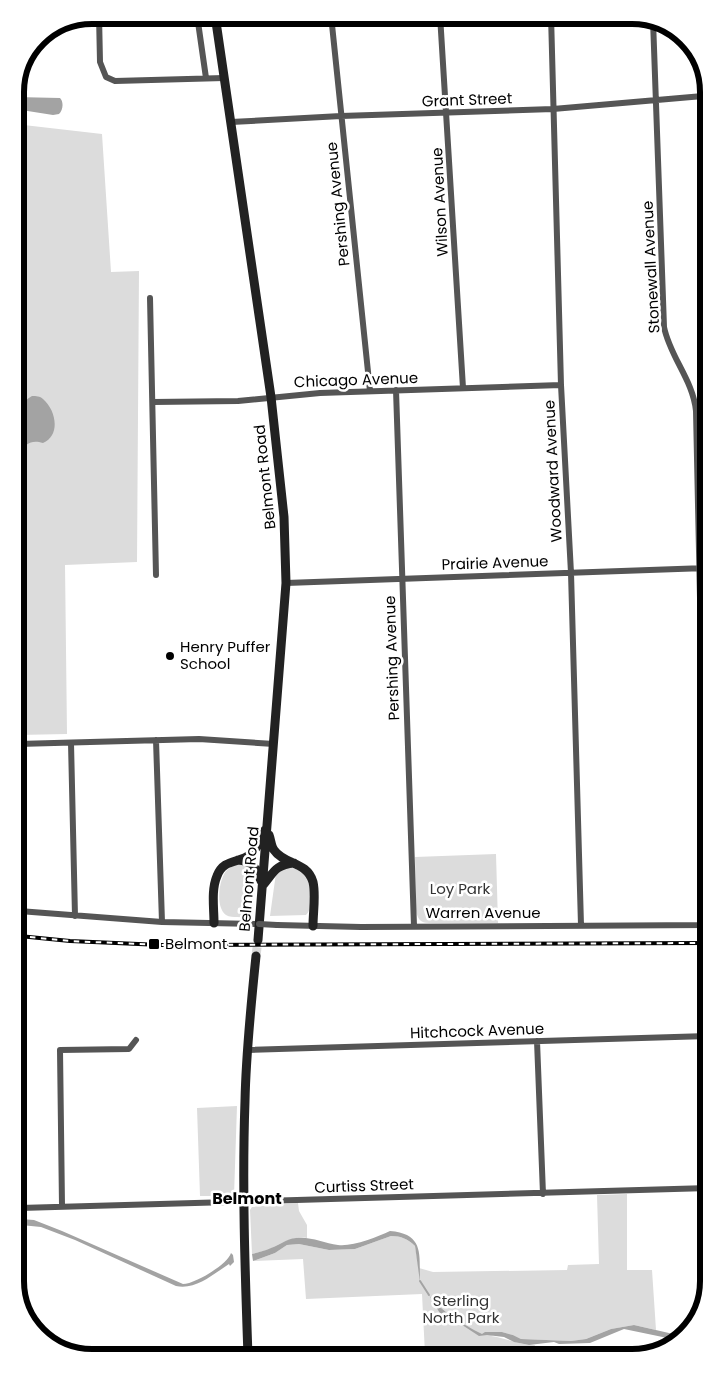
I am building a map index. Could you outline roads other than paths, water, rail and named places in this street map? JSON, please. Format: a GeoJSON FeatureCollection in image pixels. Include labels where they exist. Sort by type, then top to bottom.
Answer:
{"type":"FeatureCollection","features":[{"type":"Feature","properties":{"kind":"main road","name":"Belmont Road"},"geometry":{"type":"LineString","coordinates":[[216,24],[271,397],[284,517],[286,583],[258,940]]}},
{"type":"Feature","properties":{"kind":"main road"},"geometry":{"type":"LineString","coordinates":[[214,923],[214,886],[217,876],[224,866],[246,857],[254,850],[267,826]]}},
{"type":"Feature","properties":{"kind":"main road"},"geometry":{"type":"LineString","coordinates":[[267,826],[275,851],[281,857],[304,868],[310,874],[313,883],[313,926]]}},
{"type":"Feature","properties":{"kind":"main road"},"geometry":{"type":"LineString","coordinates":[[236,860],[248,861],[252,864],[258,872],[263,885],[277,868],[284,864],[294,863]]}},
{"type":"Feature","properties":{"kind":"main road"},"geometry":{"type":"LineString","coordinates":[[248,1349],[244,1255],[245,1101],[247,1050],[256,956]]}},
{"type":"Feature","properties":{"kind":"street"},"geometry":{"type":"LineString","coordinates":[[99,24],[100,62],[106,77],[115,81],[224,78]]}},
{"type":"Feature","properties":{"kind":"street"},"geometry":{"type":"LineString","coordinates":[[198,24],[206,78]]}},
{"type":"Feature","properties":{"kind":"street","name":"Pershing Avenue"},"geometry":{"type":"LineString","coordinates":[[332,24],[370,391]]}},
{"type":"Feature","properties":{"kind":"street","name":"Wilson Avenue"},"geometry":{"type":"LineString","coordinates":[[441,24],[463,388]]}},
{"type":"Feature","properties":{"kind":"street","name":"Woodward Avenue"},"geometry":{"type":"LineString","coordinates":[[551,24],[561,385],[571,573],[581,925]]}},
{"type":"Feature","properties":{"kind":"street","name":"Stonewall Avenue"},"geometry":{"type":"LineString","coordinates":[[653,27],[664,321],[669,346],[688,380],[695,400],[700,520]]}},
{"type":"Feature","properties":{"kind":"street","name":"Grant Street"},"geometry":{"type":"LineString","coordinates":[[231,122],[341,116],[553,109],[700,96]]}},
{"type":"Feature","properties":{"kind":"street"},"geometry":{"type":"LineString","coordinates":[[150,298],[156,575]]}},
{"type":"Feature","properties":{"kind":"street","name":"Chicago Avenue"},"geometry":{"type":"LineString","coordinates":[[153,402],[238,401],[303,394],[561,385]]}},
{"type":"Feature","properties":{"kind":"street","name":"Pershing Avenue"},"geometry":{"type":"LineString","coordinates":[[396,390],[414,926]]}},
{"type":"Feature","properties":{"kind":"street","name":"Prairie Avenue"},"geometry":{"type":"LineString","coordinates":[[286,583],[700,568]]}},
{"type":"Feature","properties":{"kind":"street"},"geometry":{"type":"LineString","coordinates":[[24,744],[199,739],[274,744]]}},
{"type":"Feature","properties":{"kind":"street"},"geometry":{"type":"LineString","coordinates":[[156,740],[162,922]]}},
{"type":"Feature","properties":{"kind":"street"},"geometry":{"type":"LineString","coordinates":[[71,743],[74,916]]}},
{"type":"Feature","properties":{"kind":"street","name":"Warren Avenue"},"geometry":{"type":"LineString","coordinates":[[24,911],[162,922],[313,926],[700,925]]}},
{"type":"Feature","properties":{"kind":"street","name":"Hitchcock Avenue"},"geometry":{"type":"LineString","coordinates":[[247,1050],[700,1036]]}},
{"type":"Feature","properties":{"kind":"street"},"geometry":{"type":"LineString","coordinates":[[62,1206],[60,1050],[129,1049],[136,1040]]}},
{"type":"Feature","properties":{"kind":"street"},"geometry":{"type":"LineString","coordinates":[[537,1041],[543,1194]]}},
{"type":"Feature","properties":{"kind":"street","name":"Curtiss Street"},"geometry":{"type":"LineString","coordinates":[[24,1208],[700,1188]]}},
{"type":"Feature","properties":{"kind":"waterway"},"geometry":{"type":"LineString","coordinates":[[420,1281],[429,1295]]}},
{"type":"Feature","properties":{"kind":"tunnel"},"geometry":{"type":"LineString","coordinates":[[256,956],[258,940]]}},
{"type":"Feature","properties":{"kind":"railway"},"geometry":{"type":"LineString","coordinates":[[24,936],[70,941],[161,945],[700,943]]}},
{"type":"Feature","properties":{"kind":"place","name":"Henry Puffer School"},"geometry":{"type":"Point","coordinates":[170,656]}},
{"type":"Feature","properties":{"kind":"place","name":"Belmont"},"geometry":{"type":"Point","coordinates":[154,944]}},
{"type":"Feature","properties":{"kind":"district","name":"Belmont"},"geometry":{"type":"Point","coordinates":[247,1198]}},
{"type":"Feature","properties":{"kind":"park label","name":"Loy Park"},"geometry":{"type":"Point","coordinates":[460,889]}},
{"type":"Feature","properties":{"kind":"park label","name":"Sterling North Park"},"geometry":{"type":"Point","coordinates":[461,1310]}}]}
